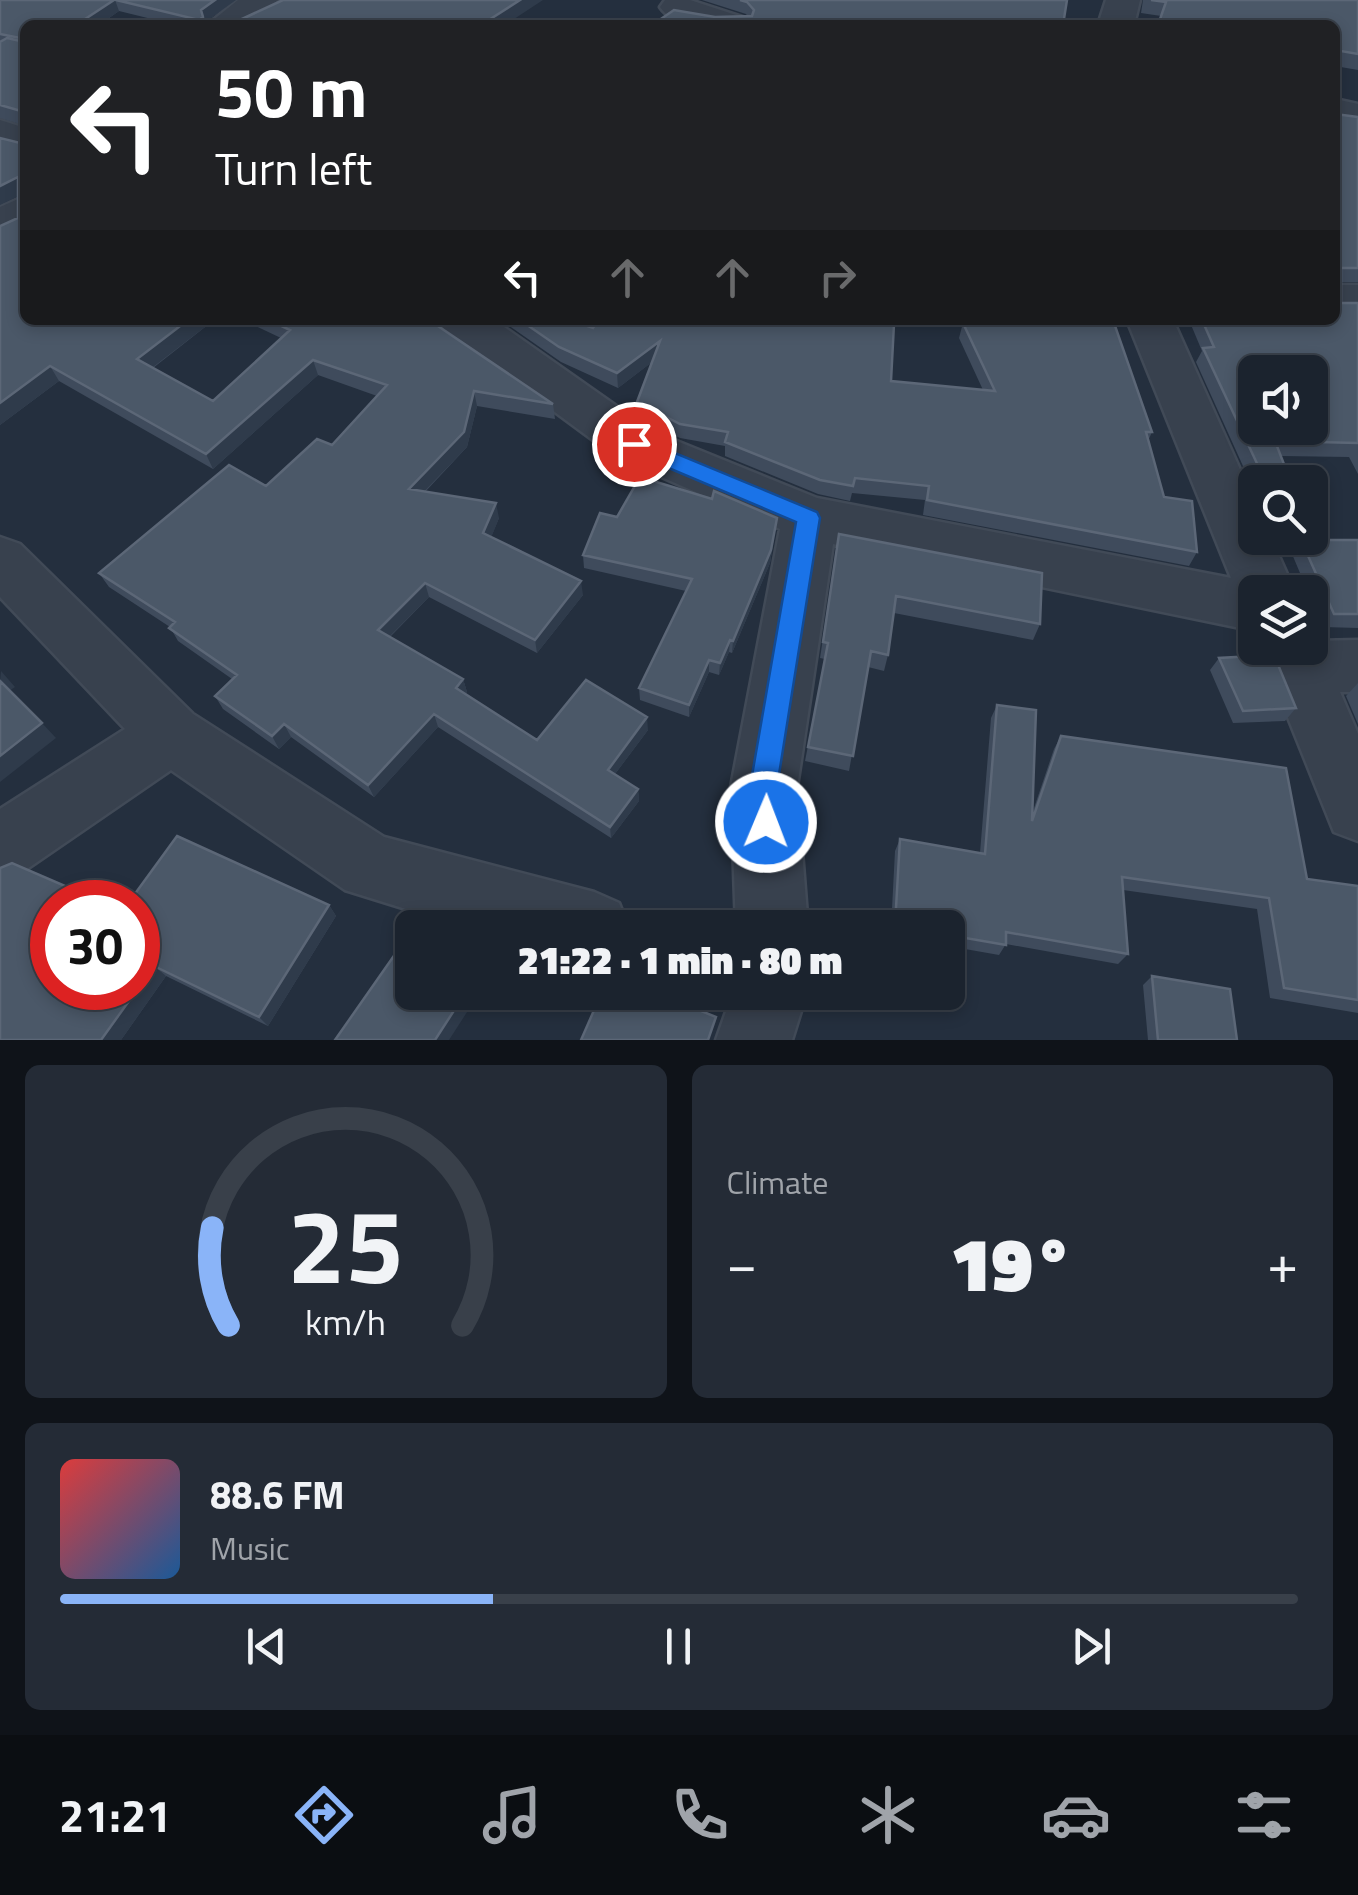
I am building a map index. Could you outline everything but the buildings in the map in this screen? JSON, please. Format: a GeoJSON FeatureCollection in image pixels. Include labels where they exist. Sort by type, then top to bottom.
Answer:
{"type":"FeatureCollection","features":[{"type":"Feature","properties":{"kind":"street"},"geometry":{"type":"LineString","coordinates":[[233,20],[261,0]]}},
{"type":"Feature","properties":{"kind":"street"},"geometry":{"type":"LineString","coordinates":[[669,11],[710,20]]}},
{"type":"Feature","properties":{"kind":"street"},"geometry":{"type":"LineString","coordinates":[[0,228],[20,213]]}},
{"type":"Feature","properties":{"kind":"street"},"geometry":{"type":"LineString","coordinates":[[469,325],[634,444],[808,518],[1238,605]]}},
{"type":"Feature","properties":{"kind":"street"},"geometry":{"type":"LineString","coordinates":[[1152,325],[1259,575]]}},
{"type":"Feature","properties":{"kind":"street"},"geometry":{"type":"LineString","coordinates":[[771,910],[764,787],[808,518]]}},
{"type":"Feature","properties":{"kind":"street"},"geometry":{"type":"LineString","coordinates":[[0,560],[171,734],[370,866],[529,910]]}},
{"type":"Feature","properties":{"kind":"street"},"geometry":{"type":"LineString","coordinates":[[1317,665],[1358,810]]}},
{"type":"Feature","properties":{"kind":"street"},"geometry":{"type":"LineString","coordinates":[[0,848],[171,734]]}},
{"type":"Feature","properties":{"kind":"street"},"geometry":{"type":"LineString","coordinates":[[754,1040],[764,1010]]}},
{"type":"Feature","properties":{"kind":"route"},"geometry":{"type":"LineString","coordinates":[[634,444],[808,518],[764,787],[766,822]]}}]}
